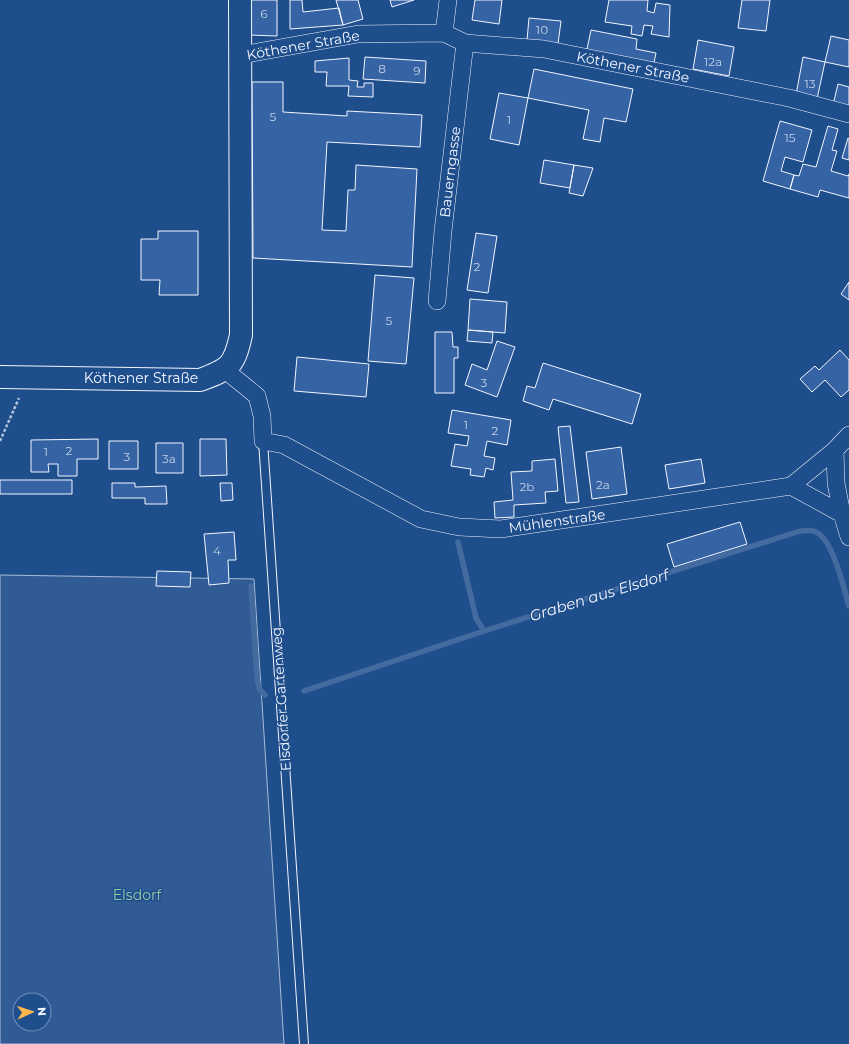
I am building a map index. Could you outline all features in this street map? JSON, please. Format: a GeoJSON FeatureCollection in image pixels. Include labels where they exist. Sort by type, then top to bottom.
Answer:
{"type":"FeatureCollection","features":[{"type":"Feature","properties":{"kind":"street"},"geometry":{"type":"LineString","coordinates":[[240,0],[241,55]]}},
{"type":"Feature","properties":{"kind":"street"},"geometry":{"type":"LineString","coordinates":[[444,33],[448,0]]}},
{"type":"Feature","properties":{"kind":"street","name":"Köthener Straße"},"geometry":{"type":"LineString","coordinates":[[0,377],[200,380],[225,370],[237,353],[241,335],[241,55],[358,34],[444,33],[465,43],[544,49],[789,98],[849,114]]}},
{"type":"Feature","properties":{"kind":"street","name":"Bauerngasse"},"geometry":{"type":"LineString","coordinates":[[438,300],[443,231],[465,43]]}},
{"type":"Feature","properties":{"kind":"street","name":"Elsdorfer Gartenweg"},"geometry":{"type":"LineString","coordinates":[[225,370],[257,396],[262,416],[263,441]]}},
{"type":"Feature","properties":{"kind":"street"},"geometry":{"type":"LineString","coordinates":[[842,514],[791,486],[835,450],[849,435]]}},
{"type":"Feature","properties":{"kind":"street","name":"Mühlenstraße"},"geometry":{"type":"LineString","coordinates":[[263,441],[284,445],[421,519],[459,527],[501,529],[791,486]]}},
{"type":"Feature","properties":{"kind":"street"},"geometry":{"type":"LineString","coordinates":[[835,450],[836,483],[842,514],[849,537]]}},
{"type":"Feature","properties":{"kind":"lane","name":"Elsdorfer Gartenweg"},"geometry":{"type":"LineString","coordinates":[[263,441],[304,1044]]}},
{"type":"Feature","properties":{"kind":"path"},"geometry":{"type":"LineString","coordinates":[[0,441],[28,378]]}},
{"type":"Feature","properties":{"kind":"green space","name":"Elsdorf"},"geometry":{"type":"Polygon","coordinates":[[[0,575],[254,579],[284,1044],[0,1044],[0,575]]]}},
{"type":"Feature","properties":{"kind":"building"},"geometry":{"type":"Polygon","coordinates":[[[249,0],[277,0],[277,36],[249,35],[249,0]]]}},
{"type":"Feature","properties":{"kind":"building"},"geometry":{"type":"Polygon","coordinates":[[[290,0],[302,0],[303,12],[339,8],[343,25],[290,29],[290,0]]]}},
{"type":"Feature","properties":{"kind":"building"},"geometry":{"type":"Polygon","coordinates":[[[336,0],[358,0],[363,19],[343,25],[336,0]]]}},
{"type":"Feature","properties":{"kind":"building"},"geometry":{"type":"Polygon","coordinates":[[[390,0],[414,0],[392,7],[390,0]]]}},
{"type":"Feature","properties":{"kind":"building"},"geometry":{"type":"Polygon","coordinates":[[[475,0],[502,0],[499,24],[472,20],[475,0]]]}},
{"type":"Feature","properties":{"kind":"building"},"geometry":{"type":"Polygon","coordinates":[[[609,0],[648,0],[647,11],[654,13],[656,3],[670,5],[669,37],[651,34],[653,26],[644,25],[642,36],[631,34],[632,26],[605,22],[609,0]]]}},
{"type":"Feature","properties":{"kind":"building"},"geometry":{"type":"Polygon","coordinates":[[[742,0],[770,0],[766,31],[738,28],[742,0]]]}},
{"type":"Feature","properties":{"kind":"building"},"geometry":{"type":"Polygon","coordinates":[[[529,18],[561,21],[558,44],[527,40],[529,18]]]}},
{"type":"Feature","properties":{"kind":"building"},"geometry":{"type":"Polygon","coordinates":[[[591,30],[637,39],[636,49],[656,53],[653,67],[586,54],[591,30]]]}},
{"type":"Feature","properties":{"kind":"building"},"geometry":{"type":"Polygon","coordinates":[[[831,36],[849,40],[849,67],[825,62],[831,36]]]}},
{"type":"Feature","properties":{"kind":"building"},"geometry":{"type":"Polygon","coordinates":[[[698,40],[734,47],[729,76],[693,69],[698,40]]]}},
{"type":"Feature","properties":{"kind":"building"},"geometry":{"type":"Polygon","coordinates":[[[365,57],[426,61],[425,83],[363,79],[365,57]]]}},
{"type":"Feature","properties":{"kind":"building"},"geometry":{"type":"Polygon","coordinates":[[[803,57],[825,62],[817,99],[796,95],[803,57]]]}},
{"type":"Feature","properties":{"kind":"building"},"geometry":{"type":"Polygon","coordinates":[[[349,58],[349,80],[358,81],[357,87],[364,87],[364,83],[373,83],[373,97],[348,96],[349,86],[326,86],[327,72],[315,72],[315,61],[349,58]]]}},
{"type":"Feature","properties":{"kind":"building"},"geometry":{"type":"Polygon","coordinates":[[[534,69],[633,89],[626,122],[604,118],[600,142],[583,139],[589,110],[528,98],[534,69]]]}},
{"type":"Feature","properties":{"kind":"building"},"geometry":{"type":"Polygon","coordinates":[[[252,82],[283,82],[283,112],[347,116],[347,111],[422,115],[420,147],[327,142],[322,230],[346,231],[348,190],[355,190],[356,165],[417,169],[412,267],[253,258],[252,82]]]}},
{"type":"Feature","properties":{"kind":"building"},"geometry":{"type":"Polygon","coordinates":[[[838,84],[849,87],[849,108],[833,105],[838,84]]]}},
{"type":"Feature","properties":{"kind":"building"},"geometry":{"type":"Polygon","coordinates":[[[499,93],[528,98],[519,145],[490,139],[499,93]]]}},
{"type":"Feature","properties":{"kind":"building"},"geometry":{"type":"Polygon","coordinates":[[[780,121],[812,130],[803,162],[785,157],[781,171],[794,175],[790,189],[763,181],[780,121]]]}},
{"type":"Feature","properties":{"kind":"building"},"geometry":{"type":"Polygon","coordinates":[[[828,126],[838,129],[832,150],[837,151],[831,171],[848,176],[849,174],[849,198],[820,190],[818,197],[790,189],[794,175],[799,176],[803,164],[816,167],[828,126]]]}},
{"type":"Feature","properties":{"kind":"building"},"geometry":{"type":"Polygon","coordinates":[[[848,138],[849,139],[849,160],[842,158],[848,138]]]}},
{"type":"Feature","properties":{"kind":"building"},"geometry":{"type":"Polygon","coordinates":[[[544,160],[574,165],[570,188],[540,183],[544,160]]]}},
{"type":"Feature","properties":{"kind":"building"},"geometry":{"type":"Polygon","coordinates":[[[574,165],[593,168],[583,196],[569,193],[574,165]]]}},
{"type":"Feature","properties":{"kind":"building"},"geometry":{"type":"Polygon","coordinates":[[[158,231],[198,231],[198,295],[159,295],[160,280],[141,280],[141,239],[158,239],[158,231]]]}},
{"type":"Feature","properties":{"kind":"building"},"geometry":{"type":"Polygon","coordinates":[[[476,233],[497,236],[488,293],[467,290],[476,233]]]}},
{"type":"Feature","properties":{"kind":"building"},"geometry":{"type":"Polygon","coordinates":[[[375,275],[414,278],[406,364],[368,361],[375,275]]]}},
{"type":"Feature","properties":{"kind":"building"},"geometry":{"type":"Polygon","coordinates":[[[849,282],[849,300],[841,294],[849,282]]]}},
{"type":"Feature","properties":{"kind":"building"},"geometry":{"type":"Polygon","coordinates":[[[470,299],[507,302],[505,333],[468,330],[470,299]]]}},
{"type":"Feature","properties":{"kind":"building"},"geometry":{"type":"Polygon","coordinates":[[[468,330],[493,332],[492,343],[467,341],[468,330]]]}},
{"type":"Feature","properties":{"kind":"building"},"geometry":{"type":"Polygon","coordinates":[[[435,332],[452,332],[453,347],[458,347],[458,358],[454,358],[454,393],[435,393],[435,332]]]}},
{"type":"Feature","properties":{"kind":"building"},"geometry":{"type":"Polygon","coordinates":[[[497,341],[515,347],[497,397],[465,385],[472,364],[487,370],[497,341]]]}},
{"type":"Feature","properties":{"kind":"building"},"geometry":{"type":"Polygon","coordinates":[[[840,350],[849,360],[849,390],[841,397],[825,380],[812,392],[800,379],[815,366],[819,370],[840,350]]]}},
{"type":"Feature","properties":{"kind":"building"},"geometry":{"type":"Polygon","coordinates":[[[297,357],[369,364],[366,397],[294,391],[297,357]]]}},
{"type":"Feature","properties":{"kind":"building"},"geometry":{"type":"Polygon","coordinates":[[[543,363],[641,394],[632,424],[553,399],[549,410],[523,401],[527,386],[535,388],[543,363]]]}},
{"type":"Feature","properties":{"kind":"building"},"geometry":{"type":"Polygon","coordinates":[[[452,410],[511,420],[507,445],[487,441],[484,456],[495,458],[493,470],[486,468],[484,477],[470,475],[471,469],[451,466],[455,444],[467,446],[469,436],[448,433],[452,410]]]}},
{"type":"Feature","properties":{"kind":"building"},"geometry":{"type":"Polygon","coordinates":[[[570,426],[579,502],[566,503],[558,427],[570,426]]]}},
{"type":"Feature","properties":{"kind":"building"},"geometry":{"type":"Polygon","coordinates":[[[98,439],[98,459],[77,459],[77,476],[58,476],[58,464],[48,464],[49,472],[31,472],[31,440],[98,439]]]}},
{"type":"Feature","properties":{"kind":"building"},"geometry":{"type":"Polygon","coordinates":[[[200,439],[226,439],[227,475],[200,476],[200,439]]]}},
{"type":"Feature","properties":{"kind":"building"},"geometry":{"type":"Polygon","coordinates":[[[109,441],[138,441],[138,469],[109,469],[109,441]]]}},
{"type":"Feature","properties":{"kind":"building"},"geometry":{"type":"Polygon","coordinates":[[[156,443],[183,443],[183,473],[156,473],[156,443]]]}},
{"type":"Feature","properties":{"kind":"building"},"geometry":{"type":"Polygon","coordinates":[[[621,447],[627,494],[592,499],[586,452],[621,447]]]}},
{"type":"Feature","properties":{"kind":"building"},"geometry":{"type":"Polygon","coordinates":[[[555,459],[558,491],[545,492],[546,503],[514,505],[514,517],[495,518],[494,502],[513,500],[511,472],[532,471],[532,461],[555,459]]]}},
{"type":"Feature","properties":{"kind":"building"},"geometry":{"type":"Polygon","coordinates":[[[701,459],[705,483],[669,489],[665,465],[701,459]]]}},
{"type":"Feature","properties":{"kind":"building"},"geometry":{"type":"Polygon","coordinates":[[[0,480],[72,480],[72,494],[0,494],[0,480]]]}},
{"type":"Feature","properties":{"kind":"building"},"geometry":{"type":"Polygon","coordinates":[[[112,483],[135,483],[135,487],[166,486],[167,504],[145,504],[145,498],[112,498],[112,483]]]}},
{"type":"Feature","properties":{"kind":"building"},"geometry":{"type":"Polygon","coordinates":[[[220,483],[232,483],[233,500],[221,501],[220,483]]]}},
{"type":"Feature","properties":{"kind":"building"},"geometry":{"type":"Polygon","coordinates":[[[740,522],[747,544],[674,567],[667,544],[740,522]]]}},
{"type":"Feature","properties":{"kind":"building"},"geometry":{"type":"Polygon","coordinates":[[[234,532],[236,560],[228,560],[229,583],[209,585],[204,534],[234,532]]]}},
{"type":"Feature","properties":{"kind":"building"},"geometry":{"type":"Polygon","coordinates":[[[157,571],[191,572],[190,587],[156,586],[157,571]]]}},
{"type":"Feature","properties":{"kind":"waterway","name":"Graben aus Elsdorf"},"geometry":{"type":"LineString","coordinates":[[304,691],[484,631],[800,531],[813,531],[820,534],[826,542],[836,563],[849,606]]}},
{"type":"Feature","properties":{"kind":"waterway"},"geometry":{"type":"LineString","coordinates":[[458,542],[476,618],[484,631]]}},
{"type":"Feature","properties":{"kind":"waterway","name":"Graben aus Elsdorf"},"geometry":{"type":"LineString","coordinates":[[251,586],[257,678],[259,689],[265,695]]}}]}
